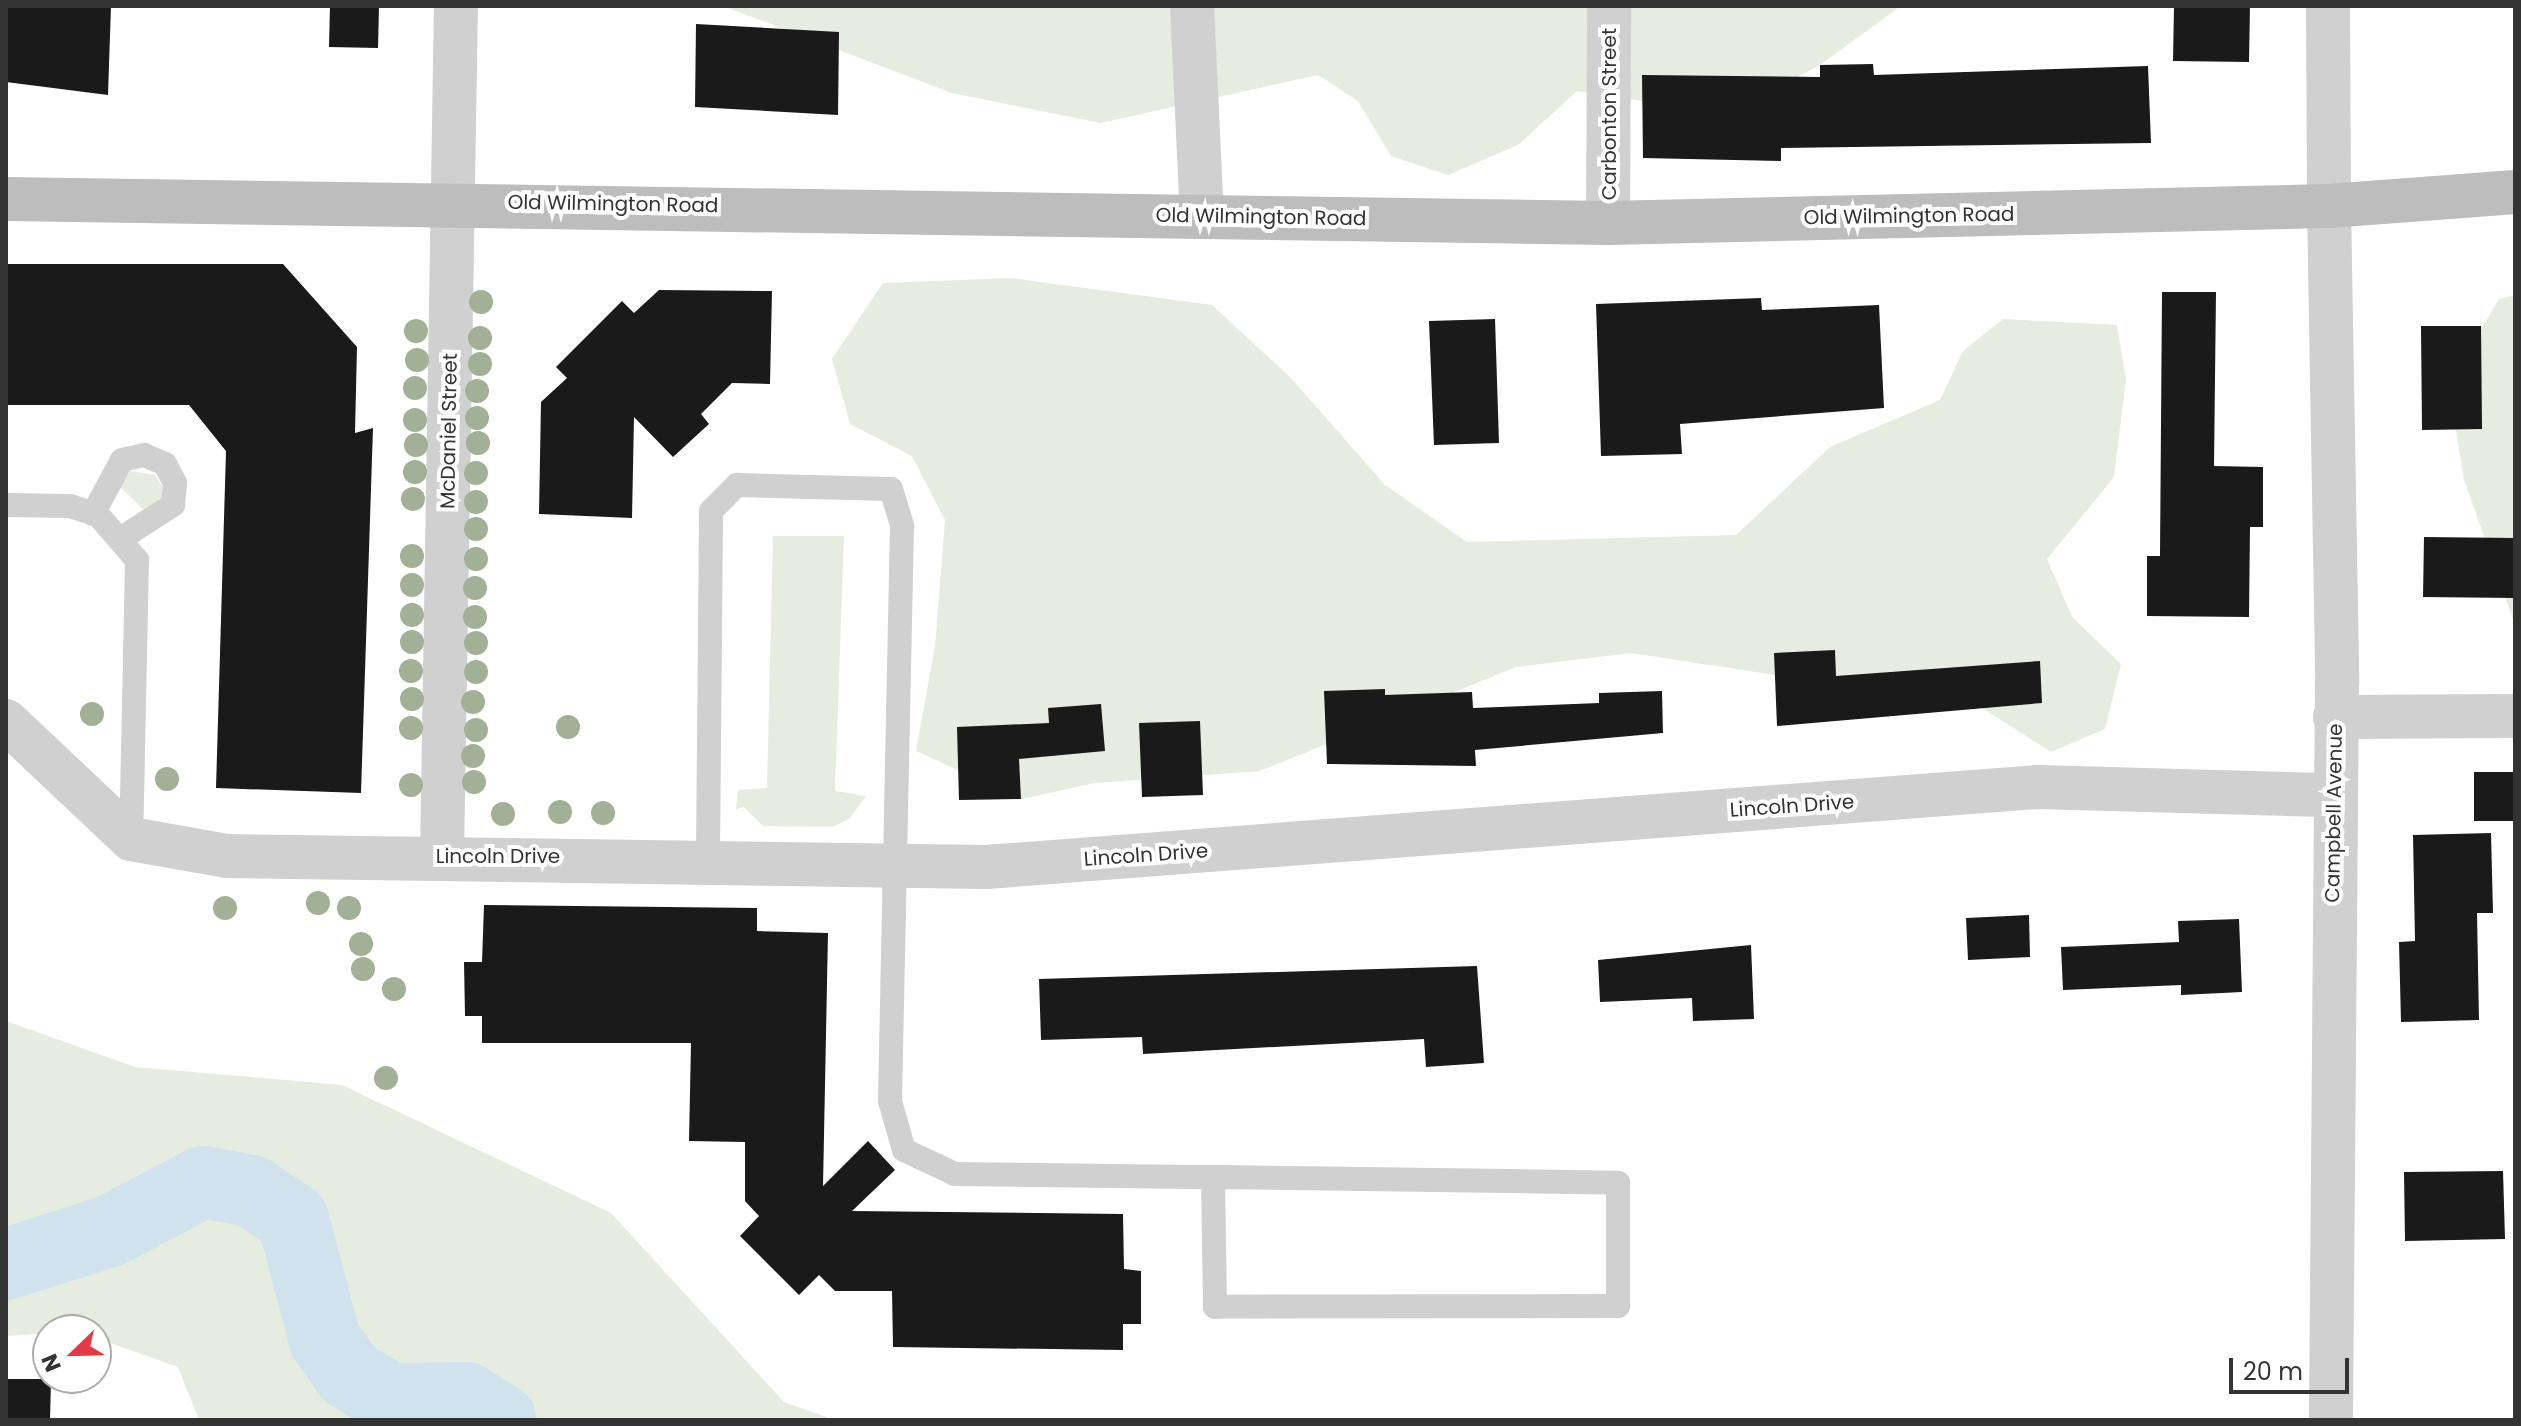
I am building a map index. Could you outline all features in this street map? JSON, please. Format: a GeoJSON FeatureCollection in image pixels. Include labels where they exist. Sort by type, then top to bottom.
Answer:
{"type":"FeatureCollection","features":[{"type":"Feature","properties":{"kind":"main road","name":"Old Wilmington Road"},"geometry":{"type":"LineString","coordinates":[[6,199],[454,201],[1608,223],[2329,206],[2515,192]]}},
{"type":"Feature","properties":{"kind":"street","name":"McDaniel Street"},"geometry":{"type":"LineString","coordinates":[[442,856],[456,6]]}},
{"type":"Feature","properties":{"kind":"street"},"geometry":{"type":"LineString","coordinates":[[1192,6],[1202,216]]}},
{"type":"Feature","properties":{"kind":"street","name":"Carbonton Street"},"geometry":{"type":"LineString","coordinates":[[1608,223],[1609,6]]}},
{"type":"Feature","properties":{"kind":"street","name":"Campbell Avenue"},"geometry":{"type":"LineString","coordinates":[[2328,6],[2335,717],[2332,795],[2331,1420]]}},
{"type":"Feature","properties":{"kind":"street"},"geometry":{"type":"LineString","coordinates":[[2335,717],[2515,716]]}},
{"type":"Feature","properties":{"kind":"street"},"geometry":{"type":"LineString","coordinates":[[6,721],[131,839]]}},
{"type":"Feature","properties":{"kind":"street","name":"Lincoln Drive"},"geometry":{"type":"LineString","coordinates":[[131,839],[227,856],[708,858],[986,867],[2038,787],[2332,795]]}},
{"type":"Feature","properties":{"kind":"lane"},"geometry":{"type":"LineString","coordinates":[[93,514],[122,460],[144,455],[165,464],[175,483],[173,505],[123,537]]}},
{"type":"Feature","properties":{"kind":"lane"},"geometry":{"type":"LineString","coordinates":[[708,858],[711,511],[737,485],[874,483],[891,489],[902,526],[890,1101],[904,1150],[955,1174],[1213,1177],[1618,1183],[1618,1306],[1215,1307],[1213,1177]]}},
{"type":"Feature","properties":{"kind":"lane"},"geometry":{"type":"LineString","coordinates":[[6,505],[93,514],[123,537],[140,574],[131,839]]}},
{"type":"Feature","properties":{"kind":"shaded area"},"geometry":{"type":"Polygon","coordinates":[[[723,6],[1901,6],[1820,65],[1727,114],[1577,91],[1518,145],[1448,175],[1391,156],[1358,101],[1318,75],[1101,123],[952,93],[723,6]]]}},
{"type":"Feature","properties":{"kind":"shaded area"},"geometry":{"type":"Polygon","coordinates":[[[1011,278],[1212,305],[1291,378],[1385,485],[1467,542],[1736,535],[1830,447],[1940,400],[1963,351],[2003,319],[2117,325],[2126,379],[2114,477],[2047,559],[2072,617],[2121,664],[2105,729],[2051,752],[1979,706],[1631,653],[1516,667],[1260,771],[1095,783],[1021,799],[916,751],[935,646],[945,520],[912,456],[850,424],[832,359],[883,283],[1011,278]]]}},
{"type":"Feature","properties":{"kind":"shaded area"},"geometry":{"type":"Polygon","coordinates":[[[2515,295],[2515,625],[2464,479],[2448,384],[2499,299],[2515,295]]]}},
{"type":"Feature","properties":{"kind":"shaded area"},"geometry":{"type":"Polygon","coordinates":[[[131,471],[155,475],[167,494],[149,515],[119,486],[131,471]]]}},
{"type":"Feature","properties":{"kind":"shaded area"},"geometry":{"type":"Polygon","coordinates":[[[773,536],[844,536],[835,791],[866,796],[849,819],[832,827],[763,826],[744,807],[736,809],[738,790],[767,788],[773,536]]]}},
{"type":"Feature","properties":{"kind":"shaded area"},"geometry":{"type":"Polygon","coordinates":[[[6,1021],[135,1067],[342,1085],[611,1213],[784,1402],[835,1420],[199,1420],[178,1367],[112,1344],[112,1314],[32,1314],[32,1334],[6,1336],[6,1021]]]}},
{"type":"Feature","properties":{"kind":"building"},"geometry":{"type":"Polygon","coordinates":[[[6,6],[111,6],[108,95],[6,82],[6,6]]]}},
{"type":"Feature","properties":{"kind":"building"},"geometry":{"type":"Polygon","coordinates":[[[330,6],[379,6],[378,48],[329,47],[330,6]]]}},
{"type":"Feature","properties":{"kind":"building"},"geometry":{"type":"Polygon","coordinates":[[[2174,6],[2250,6],[2249,62],[2173,61],[2174,6]]]}},
{"type":"Feature","properties":{"kind":"building"},"geometry":{"type":"Polygon","coordinates":[[[696,24],[839,32],[838,115],[695,107],[696,24]]]}},
{"type":"Feature","properties":{"kind":"building"},"geometry":{"type":"Polygon","coordinates":[[[1873,64],[1874,75],[2148,66],[2151,143],[1781,148],[1781,161],[1643,158],[1642,75],[1820,77],[1820,65],[1873,64]]]}},
{"type":"Feature","properties":{"kind":"building"},"geometry":{"type":"Polygon","coordinates":[[[6,264],[283,264],[357,347],[355,433],[373,428],[361,793],[216,788],[226,451],[189,405],[6,405],[6,264]]]}},
{"type":"Feature","properties":{"kind":"building"},"geometry":{"type":"Polygon","coordinates":[[[659,290],[772,291],[770,384],[732,383],[701,414],[709,424],[673,457],[634,417],[632,518],[539,514],[541,402],[567,378],[556,367],[622,301],[634,313],[659,290]]]}},
{"type":"Feature","properties":{"kind":"building"},"geometry":{"type":"Polygon","coordinates":[[[2162,292],[2216,292],[2214,466],[2263,467],[2263,527],[2250,527],[2249,617],[2147,616],[2147,556],[2160,556],[2162,292]]]}},
{"type":"Feature","properties":{"kind":"building"},"geometry":{"type":"Polygon","coordinates":[[[1761,298],[1762,310],[1879,305],[1884,408],[1680,424],[1682,454],[1601,456],[1596,304],[1761,298]]]}},
{"type":"Feature","properties":{"kind":"building"},"geometry":{"type":"Polygon","coordinates":[[[1495,319],[1499,443],[1434,445],[1429,321],[1495,319]]]}},
{"type":"Feature","properties":{"kind":"building"},"geometry":{"type":"Polygon","coordinates":[[[2421,326],[2481,326],[2482,429],[2422,430],[2421,326]]]}},
{"type":"Feature","properties":{"kind":"building"},"geometry":{"type":"Polygon","coordinates":[[[2424,537],[2515,538],[2515,598],[2423,597],[2424,537]]]}},
{"type":"Feature","properties":{"kind":"building"},"geometry":{"type":"Polygon","coordinates":[[[1835,650],[1836,676],[2040,661],[2042,703],[1777,726],[1774,653],[1835,650]]]}},
{"type":"Feature","properties":{"kind":"building"},"geometry":{"type":"Polygon","coordinates":[[[1385,689],[1385,695],[1472,692],[1473,708],[1599,703],[1599,693],[1662,691],[1663,733],[1475,750],[1476,766],[1327,764],[1324,691],[1385,689]]]}},
{"type":"Feature","properties":{"kind":"building"},"geometry":{"type":"Polygon","coordinates":[[[1101,704],[1105,751],[1019,759],[1021,799],[959,800],[957,727],[1049,723],[1048,708],[1101,704]]]}},
{"type":"Feature","properties":{"kind":"building"},"geometry":{"type":"Polygon","coordinates":[[[1200,721],[1203,795],[1142,797],[1139,723],[1200,721]]]}},
{"type":"Feature","properties":{"kind":"building"},"geometry":{"type":"Polygon","coordinates":[[[2474,772],[2515,772],[2515,821],[2474,821],[2474,772]]]}},
{"type":"Feature","properties":{"kind":"building"},"geometry":{"type":"Polygon","coordinates":[[[2491,833],[2493,913],[2477,913],[2479,1020],[2401,1022],[2399,942],[2415,941],[2413,835],[2491,833]]]}},
{"type":"Feature","properties":{"kind":"building"},"geometry":{"type":"Polygon","coordinates":[[[484,905],[757,908],[757,931],[828,933],[823,1186],[868,1141],[895,1170],[852,1211],[1123,1214],[1124,1269],[1141,1271],[1141,1324],[1123,1324],[1123,1350],[893,1347],[892,1291],[835,1291],[819,1275],[799,1295],[740,1236],[759,1216],[745,1201],[745,1142],[689,1141],[691,1043],[482,1043],[482,1016],[465,1016],[464,962],[482,962],[484,905]]]}},
{"type":"Feature","properties":{"kind":"building"},"geometry":{"type":"Polygon","coordinates":[[[2029,915],[2030,957],[1968,960],[1966,918],[2029,915]]]}},
{"type":"Feature","properties":{"kind":"building"},"geometry":{"type":"Polygon","coordinates":[[[2239,919],[2242,992],[2181,995],[2181,985],[2063,990],[2061,947],[2179,942],[2178,921],[2239,919]]]}},
{"type":"Feature","properties":{"kind":"building"},"geometry":{"type":"Polygon","coordinates":[[[1751,945],[1754,1019],[1693,1021],[1692,998],[1600,1002],[1598,960],[1751,945]]]}},
{"type":"Feature","properties":{"kind":"building"},"geometry":{"type":"Polygon","coordinates":[[[1477,966],[1484,1063],[1426,1067],[1424,1039],[1143,1054],[1142,1037],[1041,1040],[1039,979],[1477,966]]]}},
{"type":"Feature","properties":{"kind":"building"},"geometry":{"type":"Polygon","coordinates":[[[2503,1171],[2505,1239],[2405,1241],[2404,1172],[2503,1171]]]}},
{"type":"Feature","properties":{"kind":"building"},"geometry":{"type":"Polygon","coordinates":[[[6,1379],[32,1379],[32,1394],[51,1394],[50,1420],[6,1420],[6,1379]]]}},
{"type":"Feature","properties":{"kind":"waterway"},"geometry":{"type":"LineString","coordinates":[[6,1264],[110,1231],[203,1182],[251,1191],[293,1219],[325,1340],[350,1375],[391,1399],[466,1398],[501,1420]]}}]}
